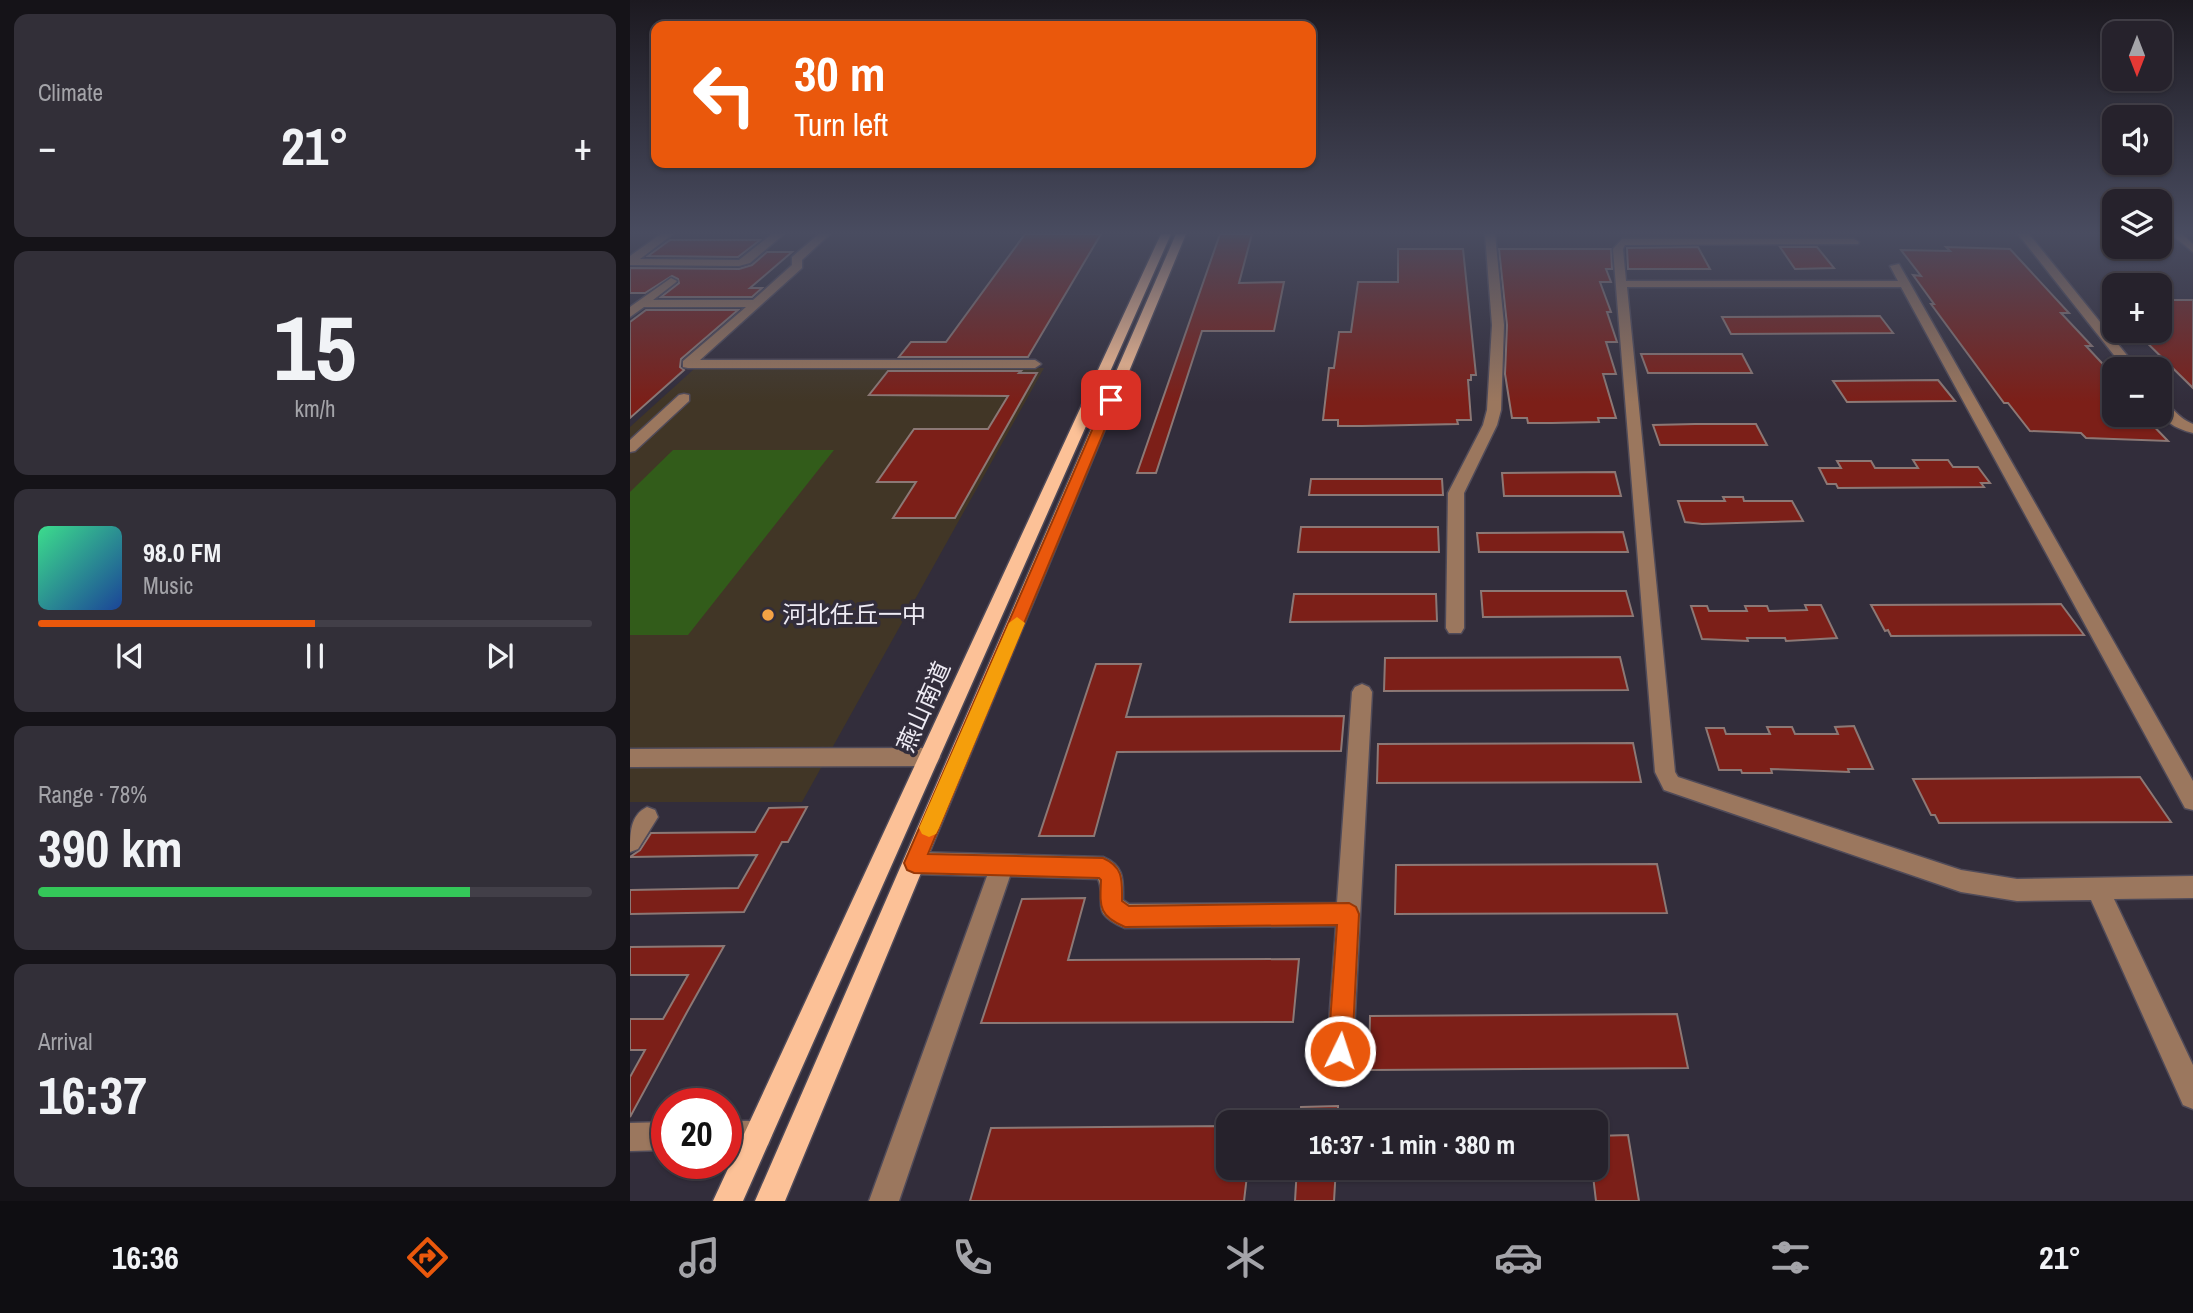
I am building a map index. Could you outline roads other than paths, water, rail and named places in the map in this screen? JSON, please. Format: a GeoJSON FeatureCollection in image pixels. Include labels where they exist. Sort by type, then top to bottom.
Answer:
{"type":"FeatureCollection","features":[{"type":"Feature","properties":{"kind":"main road","name":"燕山南道"},"geometry":{"type":"LineString","coordinates":[[728,1201],[1141,290]]}},
{"type":"Feature","properties":{"kind":"main road"},"geometry":{"type":"LineString","coordinates":[[770,1201],[1157,290]]}},
{"type":"Feature","properties":{"kind":"street"},"geometry":{"type":"LineString","coordinates":[[630,313],[659,290]]}},
{"type":"Feature","properties":{"kind":"street"},"geometry":{"type":"LineString","coordinates":[[772,290],[688,364],[1035,364]]}},
{"type":"Feature","properties":{"kind":"street"},"geometry":{"type":"LineString","coordinates":[[1455,628],[1456,493],[1490,425],[1494,410],[1498,325],[1495,290]]}},
{"type":"Feature","properties":{"kind":"street"},"geometry":{"type":"LineString","coordinates":[[1623,290],[1665,772],[1671,784],[1961,881],[2017,890],[2193,887]]}},
{"type":"Feature","properties":{"kind":"street"},"geometry":{"type":"LineString","coordinates":[[1908,290],[2193,801]]}},
{"type":"Feature","properties":{"kind":"street"},"geometry":{"type":"LineString","coordinates":[[2068,290],[2122,357]]}},
{"type":"Feature","properties":{"kind":"street"},"geometry":{"type":"LineString","coordinates":[[642,303],[757,303]]}},
{"type":"Feature","properties":{"kind":"street"},"geometry":{"type":"LineString","coordinates":[[630,448],[684,398]]}},
{"type":"Feature","properties":{"kind":"street"},"geometry":{"type":"LineString","coordinates":[[2172,418],[2193,429]]}},
{"type":"Feature","properties":{"kind":"street"},"geometry":{"type":"LineString","coordinates":[[1340,1051],[1362,692]]}},
{"type":"Feature","properties":{"kind":"street"},"geometry":{"type":"LineString","coordinates":[[630,758],[930,757]]}},
{"type":"Feature","properties":{"kind":"street"},"geometry":{"type":"LineString","coordinates":[[630,842],[647,817]]}},
{"type":"Feature","properties":{"kind":"street"},"geometry":{"type":"LineString","coordinates":[[914,863],[1103,868],[1112,876],[1111,906],[1125,916],[1349,914]]}},
{"type":"Feature","properties":{"kind":"street"},"geometry":{"type":"LineString","coordinates":[[884,1201],[1002,865]]}},
{"type":"Feature","properties":{"kind":"street"},"geometry":{"type":"LineString","coordinates":[[2096,888],[2193,1096]]}},
{"type":"Feature","properties":{"kind":"street"},"geometry":{"type":"LineString","coordinates":[[742,1135],[758,1135]]}},
{"type":"Feature","properties":{"kind":"street"},"geometry":{"type":"LineString","coordinates":[[630,1137],[651,1136]]}},
{"type":"Feature","properties":{"kind":"place","name":"河北任丘一中"},"geometry":{"type":"Point","coordinates":[768,615]}}]}
